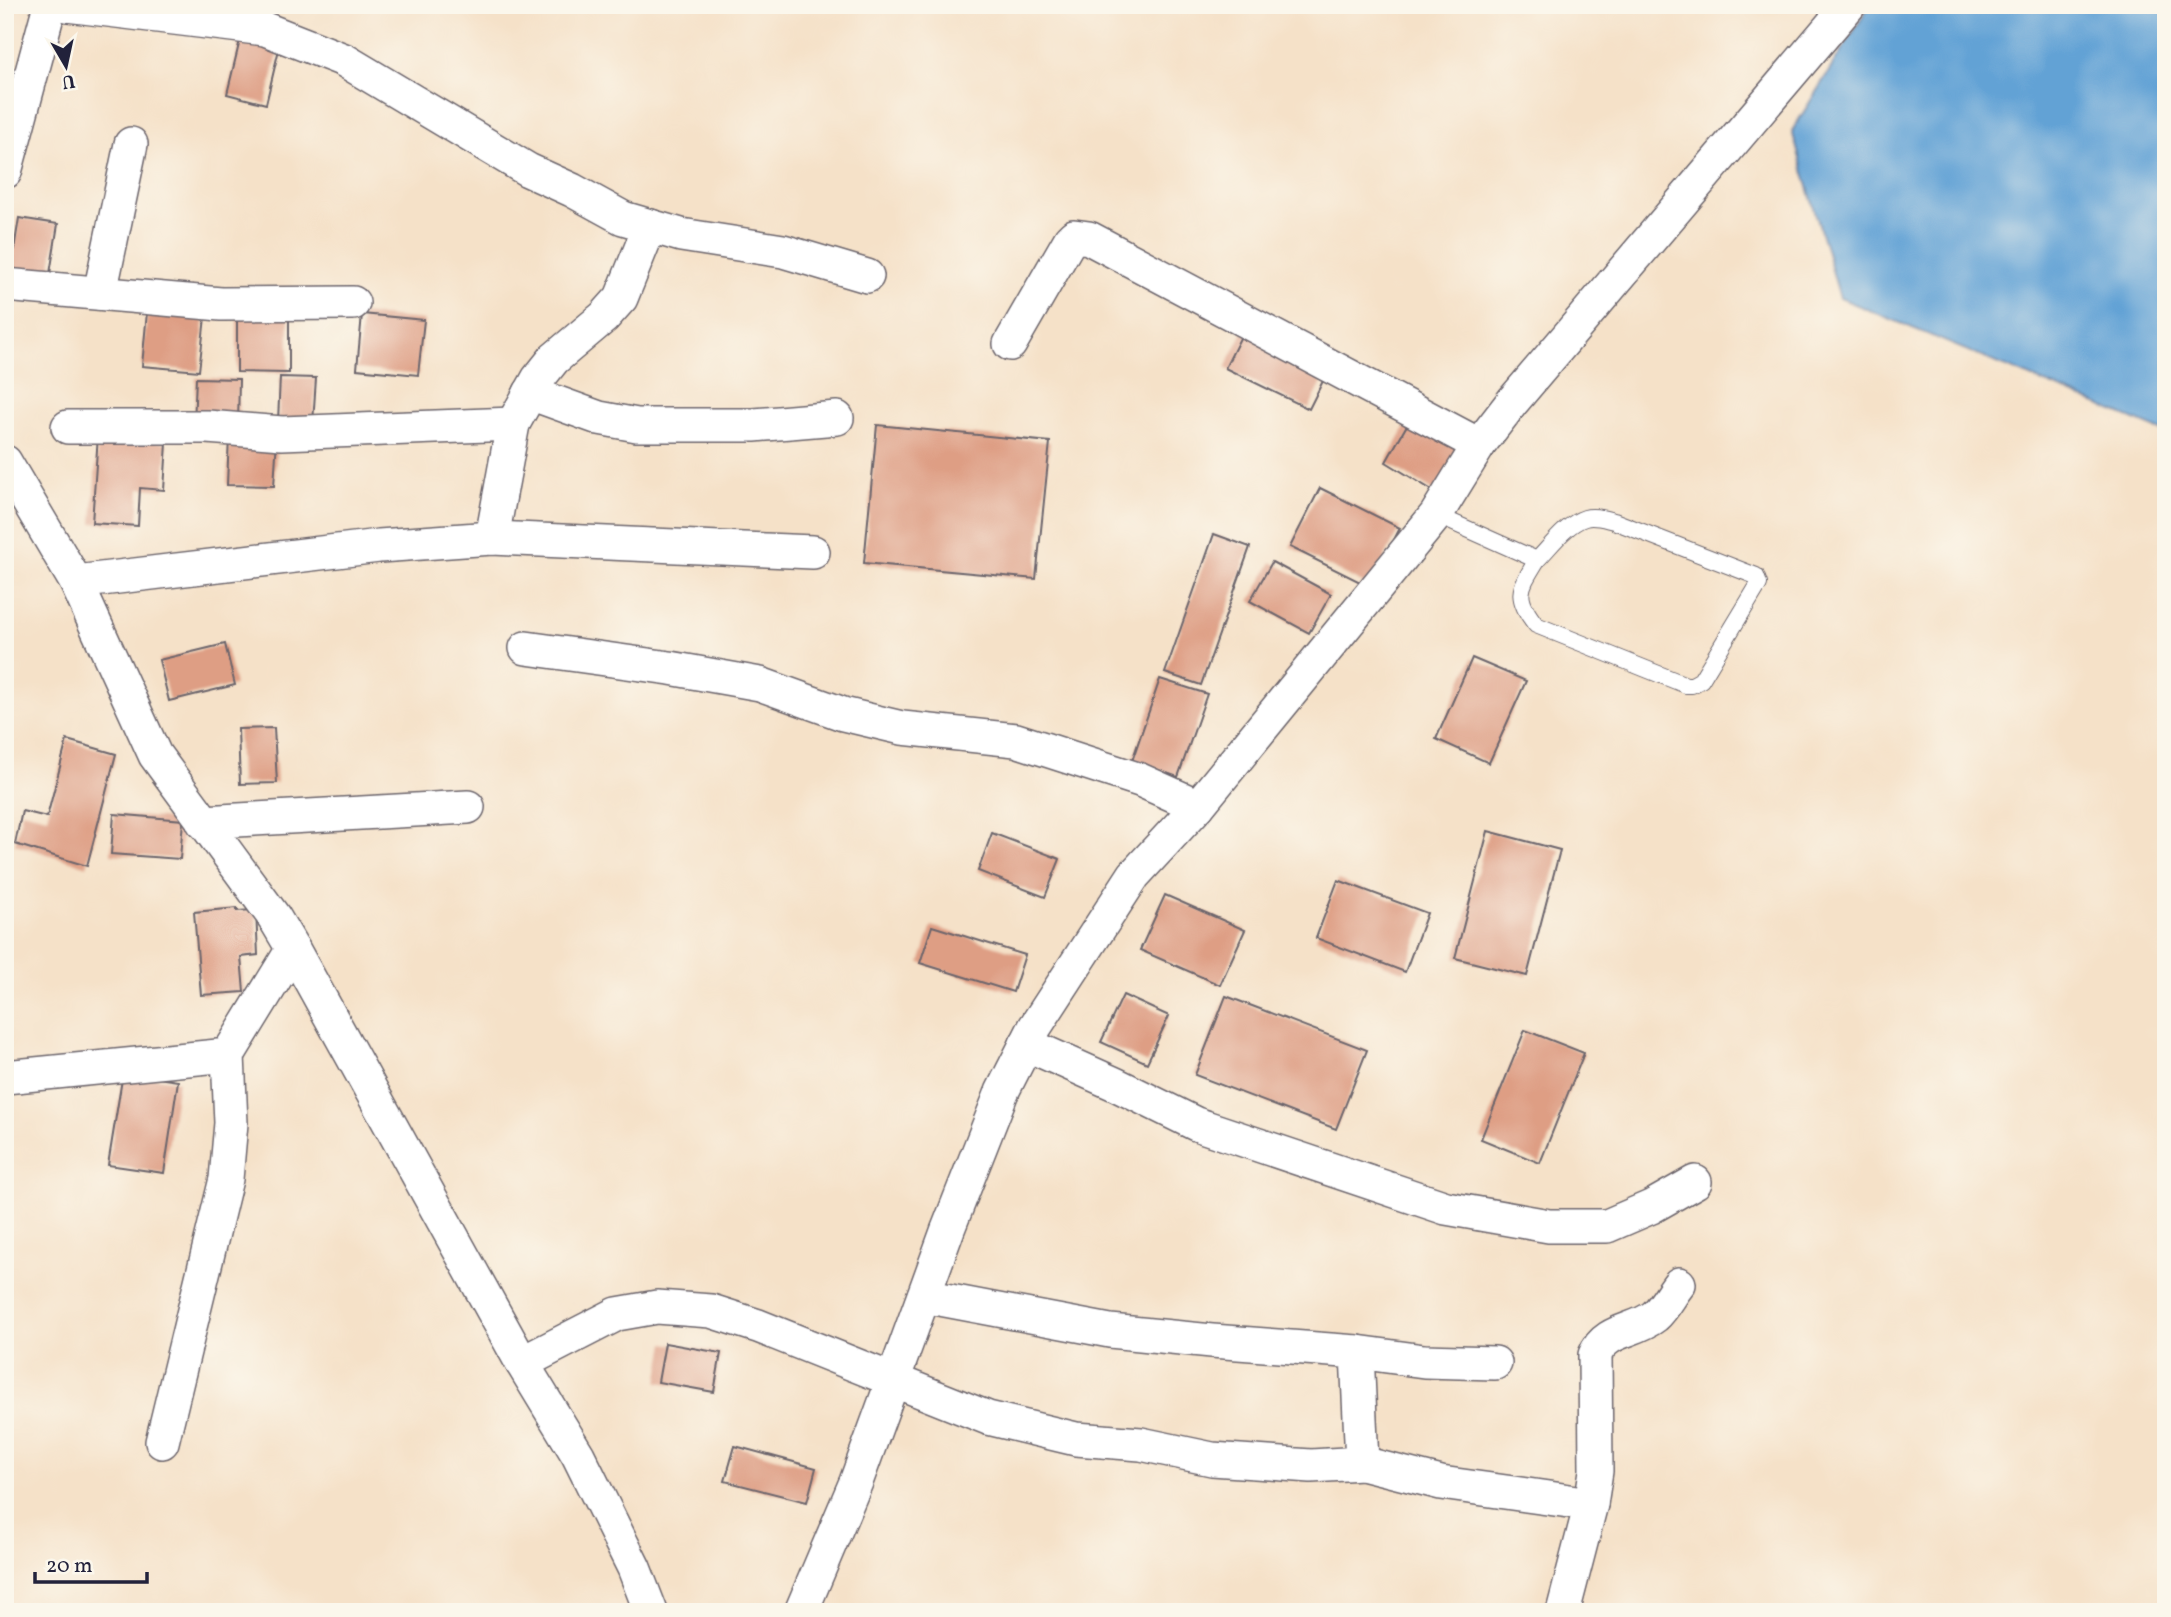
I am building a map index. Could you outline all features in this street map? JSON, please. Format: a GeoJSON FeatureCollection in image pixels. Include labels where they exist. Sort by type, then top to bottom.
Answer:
{"type":"FeatureCollection","features":[{"type":"Feature","properties":{"kind":"street"},"geometry":{"type":"LineString","coordinates":[[5,172],[50,5]]}},
{"type":"Feature","properties":{"kind":"street"},"geometry":{"type":"LineString","coordinates":[[66,5],[265,29],[344,60],[528,170],[623,218],[681,235],[783,251],[867,276]]}},
{"type":"Feature","properties":{"kind":"street"},"geometry":{"type":"LineString","coordinates":[[801,1612],[856,1482],[948,1229],[1002,1092],[1026,1044],[1134,875],[1198,806],[1436,515],[1479,445],[1530,380],[1849,5]]}},
{"type":"Feature","properties":{"kind":"street"},"geometry":{"type":"LineString","coordinates":[[100,293],[131,144]]}},
{"type":"Feature","properties":{"kind":"street"},"geometry":{"type":"LineString","coordinates":[[492,538],[513,424],[530,393],[554,359],[604,317],[621,298],[650,226]]}},
{"type":"Feature","properties":{"kind":"street"},"geometry":{"type":"LineString","coordinates":[[1010,344],[1070,240],[1074,236],[1081,236],[1479,445]]}},
{"type":"Feature","properties":{"kind":"street"},"geometry":{"type":"LineString","coordinates":[[5,285],[221,304],[354,303]]}},
{"type":"Feature","properties":{"kind":"street"},"geometry":{"type":"LineString","coordinates":[[530,393],[599,418],[637,425],[754,425],[837,418]]}},
{"type":"Feature","properties":{"kind":"street"},"geometry":{"type":"LineString","coordinates":[[68,427],[206,428],[282,433],[513,424]]}},
{"type":"Feature","properties":{"kind":"street"},"geometry":{"type":"LineString","coordinates":[[5,462],[76,582],[155,755],[274,917],[293,948],[522,1363],[578,1455],[634,1568],[651,1612]]}},
{"type":"Feature","properties":{"kind":"street"},"geometry":{"type":"LineString","coordinates":[[76,582],[379,546],[492,538],[813,552]]}},
{"type":"Feature","properties":{"kind":"street"},"geometry":{"type":"LineString","coordinates":[[526,648],[670,668],[760,684],[844,714],[902,727],[1016,740],[1140,780],[1198,806]]}},
{"type":"Feature","properties":{"kind":"street"},"geometry":{"type":"LineString","coordinates":[[202,822],[468,807]]}},
{"type":"Feature","properties":{"kind":"street"},"geometry":{"type":"LineString","coordinates":[[162,1443],[226,1180],[231,1123],[228,1055],[293,948]]}},
{"type":"Feature","properties":{"kind":"street"},"geometry":{"type":"LineString","coordinates":[[1026,1044],[1115,1083],[1196,1124],[1446,1208],[1549,1226],[1607,1226],[1651,1207],[1696,1182]]}},
{"type":"Feature","properties":{"kind":"street"},"geometry":{"type":"LineString","coordinates":[[5,1077],[228,1055]]}},
{"type":"Feature","properties":{"kind":"street"},"geometry":{"type":"LineString","coordinates":[[1563,1612],[1591,1504],[1596,1471],[1595,1355],[1608,1337],[1655,1315],[1679,1284]]}},
{"type":"Feature","properties":{"kind":"street"},"geometry":{"type":"LineString","coordinates":[[924,1296],[1110,1331],[1212,1342],[1357,1352],[1424,1361],[1495,1363]]}},
{"type":"Feature","properties":{"kind":"street"},"geometry":{"type":"LineString","coordinates":[[522,1363],[617,1314],[657,1307],[711,1311],[758,1326],[988,1418],[1076,1439],[1140,1444],[1212,1459],[1311,1466],[1362,1463],[1441,1483],[1591,1504]]}},
{"type":"Feature","properties":{"kind":"street"},"geometry":{"type":"LineString","coordinates":[[1357,1352],[1362,1463]]}},
{"type":"Feature","properties":{"kind":"lane"},"geometry":{"type":"LineString","coordinates":[[1436,515],[1537,560]]}},
{"type":"Feature","properties":{"kind":"lane"},"geometry":{"type":"LineString","coordinates":[[1586,517],[1600,517],[1756,576],[1759,584],[1701,680],[1686,685],[1536,625],[1527,613],[1521,586],[1537,560],[1569,527],[1586,517]]}},
{"type":"Feature","properties":{"kind":"water"},"geometry":{"type":"Polygon","coordinates":[[[1870,5],[2166,5],[2166,433],[1840,298],[1792,131],[1870,5]]]}},
{"type":"Feature","properties":{"kind":"building"},"geometry":{"type":"Polygon","coordinates":[[[240,40],[279,49],[266,104],[227,94],[240,40]]]}},
{"type":"Feature","properties":{"kind":"building"},"geometry":{"type":"Polygon","coordinates":[[[19,218],[58,224],[48,286],[9,281],[19,218]]]}},
{"type":"Feature","properties":{"kind":"building"},"geometry":{"type":"Polygon","coordinates":[[[147,312],[205,317],[199,371],[142,366],[147,312]]]}},
{"type":"Feature","properties":{"kind":"building"},"geometry":{"type":"Polygon","coordinates":[[[362,314],[424,320],[418,375],[357,369],[362,314]]]}},
{"type":"Feature","properties":{"kind":"building"},"geometry":{"type":"Polygon","coordinates":[[[237,316],[289,317],[289,373],[237,372],[237,316]]]}},
{"type":"Feature","properties":{"kind":"building"},"geometry":{"type":"Polygon","coordinates":[[[1244,330],[1328,371],[1309,409],[1225,368],[1244,330]]]}},
{"type":"Feature","properties":{"kind":"building"},"geometry":{"type":"Polygon","coordinates":[[[280,377],[316,378],[313,423],[278,421],[280,377]]]}},
{"type":"Feature","properties":{"kind":"building"},"geometry":{"type":"Polygon","coordinates":[[[196,378],[239,379],[238,425],[194,424],[196,378]]]}},
{"type":"Feature","properties":{"kind":"building"},"geometry":{"type":"Polygon","coordinates":[[[1411,418],[1471,454],[1445,498],[1386,462],[1411,418]]]}},
{"type":"Feature","properties":{"kind":"building"},"geometry":{"type":"Polygon","coordinates":[[[877,425],[1050,442],[1036,579],[864,563],[877,425]]]}},
{"type":"Feature","properties":{"kind":"building"},"geometry":{"type":"Polygon","coordinates":[[[98,435],[167,443],[164,490],[140,488],[138,526],[92,523],[98,435]]]}},
{"type":"Feature","properties":{"kind":"building"},"geometry":{"type":"Polygon","coordinates":[[[229,436],[277,438],[274,486],[227,485],[229,436]]]}},
{"type":"Feature","properties":{"kind":"building"},"geometry":{"type":"Polygon","coordinates":[[[1320,488],[1400,528],[1370,587],[1290,547],[1320,488]]]}},
{"type":"Feature","properties":{"kind":"building"},"geometry":{"type":"Polygon","coordinates":[[[1214,534],[1250,547],[1201,685],[1165,673],[1214,534]]]}},
{"type":"Feature","properties":{"kind":"building"},"geometry":{"type":"Polygon","coordinates":[[[1272,562],[1331,594],[1309,633],[1250,601],[1272,562]]]}},
{"type":"Feature","properties":{"kind":"building"},"geometry":{"type":"Polygon","coordinates":[[[225,644],[235,685],[169,701],[159,660],[225,644]]]}},
{"type":"Feature","properties":{"kind":"building"},"geometry":{"type":"Polygon","coordinates":[[[1472,658],[1526,681],[1489,763],[1436,739],[1472,658]]]}},
{"type":"Feature","properties":{"kind":"building"},"geometry":{"type":"Polygon","coordinates":[[[1160,679],[1207,694],[1178,777],[1132,761],[1160,679]]]}},
{"type":"Feature","properties":{"kind":"building"},"geometry":{"type":"Polygon","coordinates":[[[274,728],[277,783],[240,784],[238,729],[274,728]]]}},
{"type":"Feature","properties":{"kind":"building"},"geometry":{"type":"Polygon","coordinates":[[[67,740],[116,754],[87,866],[15,844],[22,811],[47,817],[67,740]]]}},
{"type":"Feature","properties":{"kind":"building"},"geometry":{"type":"Polygon","coordinates":[[[114,814],[183,820],[180,859],[111,854],[114,814]]]}},
{"type":"Feature","properties":{"kind":"building"},"geometry":{"type":"Polygon","coordinates":[[[1488,831],[1560,850],[1527,976],[1455,958],[1488,831]]]}},
{"type":"Feature","properties":{"kind":"building"},"geometry":{"type":"Polygon","coordinates":[[[992,833],[1060,859],[1045,897],[978,871],[992,833]]]}},
{"type":"Feature","properties":{"kind":"building"},"geometry":{"type":"Polygon","coordinates":[[[1338,880],[1427,913],[1405,972],[1316,938],[1338,880]]]}},
{"type":"Feature","properties":{"kind":"building"},"geometry":{"type":"Polygon","coordinates":[[[1165,895],[1245,930],[1220,985],[1140,950],[1165,895]]]}},
{"type":"Feature","properties":{"kind":"building"},"geometry":{"type":"Polygon","coordinates":[[[237,908],[237,911],[256,910],[258,955],[241,957],[244,992],[201,995],[194,912],[237,908]]]}},
{"type":"Feature","properties":{"kind":"building"},"geometry":{"type":"Polygon","coordinates":[[[932,926],[1025,955],[1013,992],[920,963],[932,926]]]}},
{"type":"Feature","properties":{"kind":"building"},"geometry":{"type":"Polygon","coordinates":[[[1123,995],[1169,1016],[1147,1063],[1101,1042],[1123,995]]]}},
{"type":"Feature","properties":{"kind":"building"},"geometry":{"type":"Polygon","coordinates":[[[1226,996],[1367,1050],[1336,1129],[1195,1075],[1226,996]]]}},
{"type":"Feature","properties":{"kind":"building"},"geometry":{"type":"Polygon","coordinates":[[[1525,1030],[1584,1053],[1540,1163],[1481,1139],[1525,1030]]]}},
{"type":"Feature","properties":{"kind":"building"},"geometry":{"type":"Polygon","coordinates":[[[123,1073],[178,1081],[164,1173],[108,1165],[123,1073]]]}},
{"type":"Feature","properties":{"kind":"building"},"geometry":{"type":"Polygon","coordinates":[[[665,1343],[721,1353],[714,1392],[658,1382],[665,1343]]]}},
{"type":"Feature","properties":{"kind":"building"},"geometry":{"type":"Polygon","coordinates":[[[735,1446],[816,1468],[807,1502],[725,1481],[735,1446]]]}}]}
